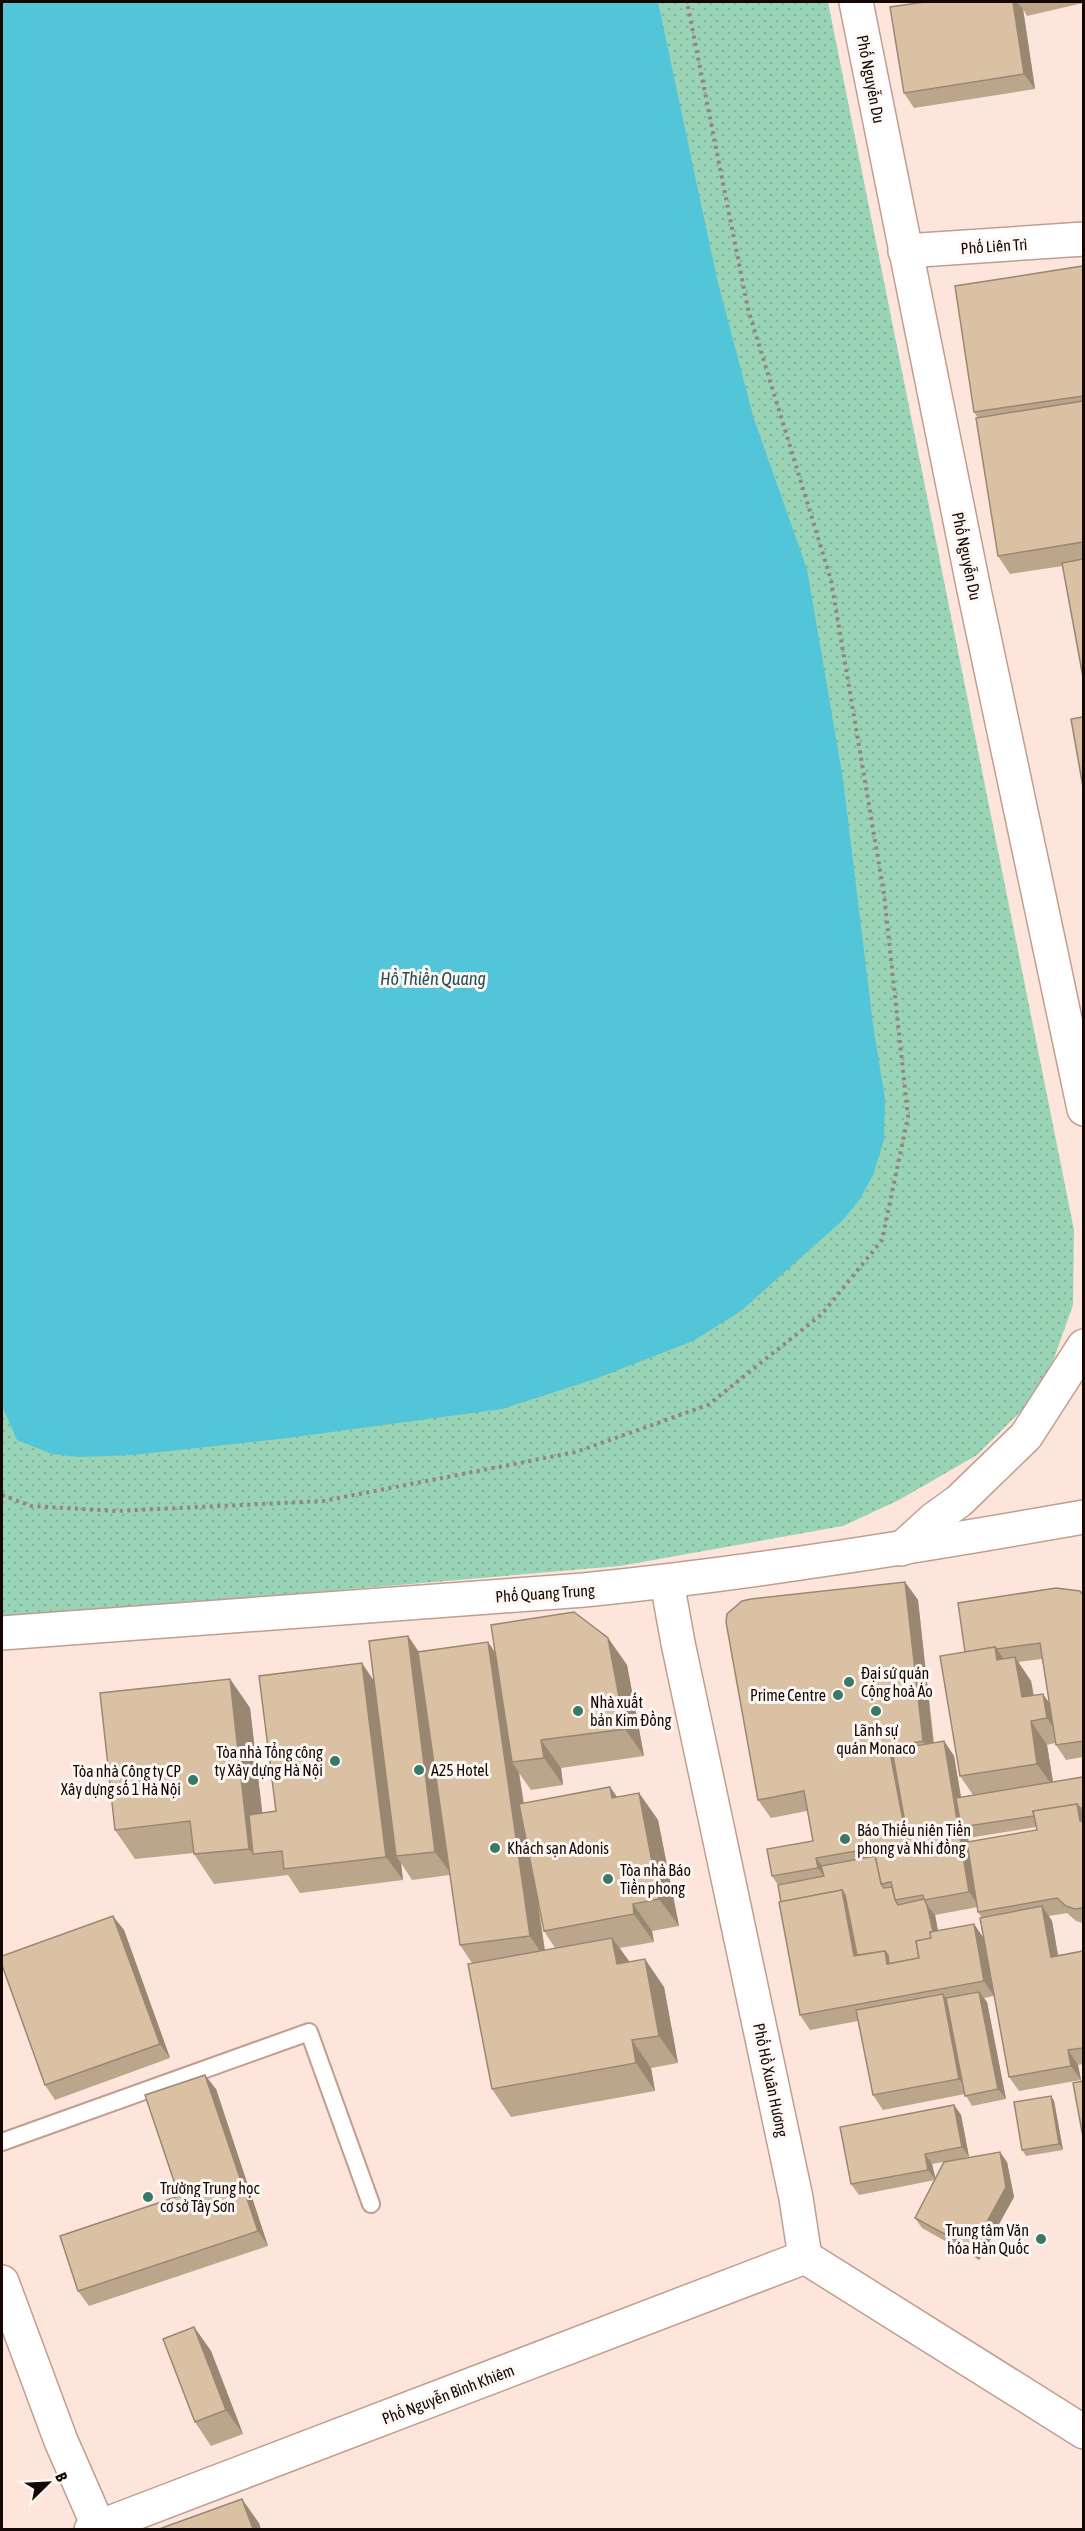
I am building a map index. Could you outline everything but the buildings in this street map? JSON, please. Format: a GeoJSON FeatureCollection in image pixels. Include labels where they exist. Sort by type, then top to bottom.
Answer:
{"type":"FeatureCollection","features":[{"type":"Feature","properties":{"kind":"street","name":"Phố Nguyễn Du"},"geometry":{"type":"LineString","coordinates":[[856,2],[905,251],[1083,1109]]}},
{"type":"Feature","properties":{"kind":"street","name":"Phố Liên Trì"},"geometry":{"type":"LineString","coordinates":[[905,251],[1083,239]]}},
{"type":"Feature","properties":{"kind":"street"},"geometry":{"type":"LineString","coordinates":[[901,1549],[933,1519],[959,1501],[1026,1436],[1083,1346]]}},
{"type":"Feature","properties":{"kind":"street","name":"Phố Quang Trung"},"geometry":{"type":"LineString","coordinates":[[2,1633],[667,1582],[901,1549],[1083,1517]]}},
{"type":"Feature","properties":{"kind":"street","name":"Phố Hồ Xuân Hương"},"geometry":{"type":"LineString","coordinates":[[667,1582],[796,2198],[805,2257]]}},
{"type":"Feature","properties":{"kind":"street"},"geometry":{"type":"LineString","coordinates":[[805,2257],[1083,2432]]}},
{"type":"Feature","properties":{"kind":"street","name":"Phố Nguyễn Bỉnh Khiêm"},"geometry":{"type":"LineString","coordinates":[[97,2528],[805,2257]]}},
{"type":"Feature","properties":{"kind":"street"},"geometry":{"type":"LineString","coordinates":[[2,2282],[61,2441],[97,2528]]}},
{"type":"Feature","properties":{"kind":"lane"},"geometry":{"type":"LineString","coordinates":[[2,2142],[309,2032],[371,2204]]}},
{"type":"Feature","properties":{"kind":"path"},"geometry":{"type":"LineString","coordinates":[[2,1495],[31,1506],[116,1511],[323,1501],[576,1452],[708,1406],[822,1314],[882,1239],[908,1118],[884,894],[831,580],[748,309],[687,2]]}},
{"type":"Feature","properties":{"kind":"green space","name":"Hồ Thiền Quang"},"geometry":{"type":"Polygon","coordinates":[[[2,2],[828,2],[1074,1230],[1073,1305],[1052,1364],[1022,1410],[977,1455],[899,1500],[843,1526],[620,1566],[2,1619],[2,2]]]}},
{"type":"Feature","properties":{"kind":"water","name":"Hồ Thiền Quang"},"geometry":{"type":"Polygon","coordinates":[[[2,2],[658,2],[717,279],[754,419],[807,569],[843,779],[873,1024],[885,1099],[884,1140],[873,1175],[860,1199],[843,1220],[741,1311],[693,1341],[595,1379],[502,1409],[280,1439],[133,1455],[79,1457],[52,1454],[17,1440],[2,1406],[2,2]]]}},
{"type":"Feature","properties":{"kind":"place","name":"Đại sứ quán Cộng hoà Áo"},"geometry":{"type":"Point","coordinates":[849,1682]}},
{"type":"Feature","properties":{"kind":"place","name":"Prime Centre"},"geometry":{"type":"Point","coordinates":[838,1695]}},
{"type":"Feature","properties":{"kind":"place","name":"Nhà xuất bản Kim Đồng"},"geometry":{"type":"Point","coordinates":[578,1711]}},
{"type":"Feature","properties":{"kind":"place","name":"Lãnh sự quán Monaco"},"geometry":{"type":"Point","coordinates":[876,1711]}},
{"type":"Feature","properties":{"kind":"place","name":"Tòa nhà Tổng công ty Xây dựng Hà Nội"},"geometry":{"type":"Point","coordinates":[335,1761]}},
{"type":"Feature","properties":{"kind":"place","name":"A25 Hotel"},"geometry":{"type":"Point","coordinates":[419,1770]}},
{"type":"Feature","properties":{"kind":"place","name":"Tòa nhà Công ty CP Xây dựng số 1 Hà Nội"},"geometry":{"type":"Point","coordinates":[193,1780]}},
{"type":"Feature","properties":{"kind":"place","name":"Báo Thiếu niên Tiền phong và Nhi đồng"},"geometry":{"type":"Point","coordinates":[845,1839]}},
{"type":"Feature","properties":{"kind":"place","name":"Khách sạn Adonis"},"geometry":{"type":"Point","coordinates":[495,1848]}},
{"type":"Feature","properties":{"kind":"place","name":"Tòa nhà Báo Tiền phong"},"geometry":{"type":"Point","coordinates":[608,1879]}},
{"type":"Feature","properties":{"kind":"place","name":"Trường Trung học cơ sở Tây Sơn"},"geometry":{"type":"Point","coordinates":[148,2197]}},
{"type":"Feature","properties":{"kind":"place","name":"Trung tâm Văn hóa Hàn Quốc"},"geometry":{"type":"Point","coordinates":[1041,2239]}}]}
